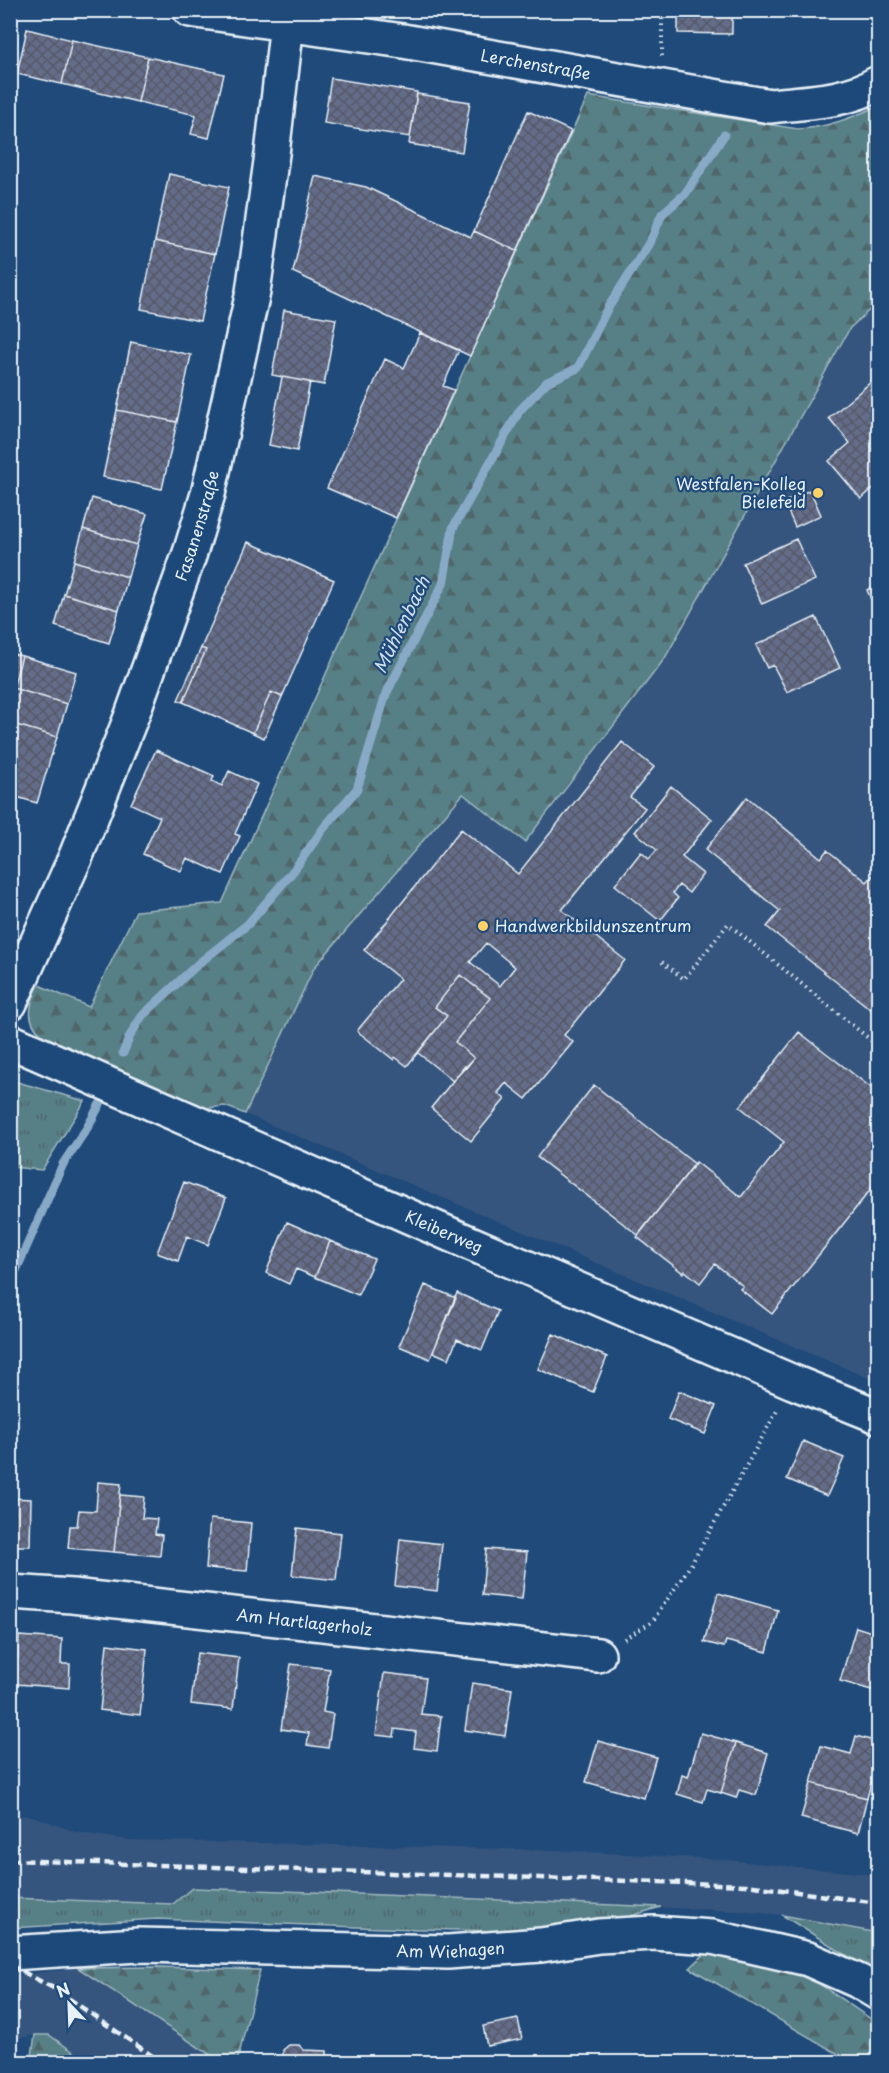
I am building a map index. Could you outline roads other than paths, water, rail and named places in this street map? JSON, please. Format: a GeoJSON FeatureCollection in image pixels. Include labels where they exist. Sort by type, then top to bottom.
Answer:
{"type":"FeatureCollection","features":[{"type":"Feature","properties":{"kind":"street","name":"Lerchenstraße"},"geometry":{"type":"LineString","coordinates":[[190,10],[511,59],[770,106],[830,100],[866,90],[879,83]]}},
{"type":"Feature","properties":{"kind":"street","name":"Fasanenstraße"},"geometry":{"type":"LineString","coordinates":[[10,1002],[76,856],[132,715],[190,553],[208,494],[253,292],[272,154],[286,23]]}},
{"type":"Feature","properties":{"kind":"street","name":"Kleiberweg"},"geometry":{"type":"LineString","coordinates":[[10,1041],[794,1382],[879,1416]]}},
{"type":"Feature","properties":{"kind":"street","name":"Am Hartlagerholz"},"geometry":{"type":"LineString","coordinates":[[10,1592],[72,1596],[598,1655]]}},
{"type":"Feature","properties":{"kind":"street","name":"Am Wiehagen"},"geometry":{"type":"LineString","coordinates":[[10,1953],[138,1945],[448,1952],[541,1945],[599,1936],[654,1933],[712,1937],[808,1959],[879,1993]]}},
{"type":"Feature","properties":{"kind":"waterway","name":"Mühlenbach"},"geometry":{"type":"LineString","coordinates":[[123,1053],[142,1016],[198,964],[248,924],[294,870],[323,829],[357,789],[386,694],[443,584],[453,528],[520,410],[547,382],[578,368],[606,311],[651,240],[662,214],[685,194],[724,135]]}},
{"type":"Feature","properties":{"kind":"waterway","name":"Mühlenbach"},"geometry":{"type":"LineString","coordinates":[[10,1284],[63,1164],[100,1104]]}},
{"type":"Feature","properties":{"kind":"railway"},"geometry":{"type":"LineString","coordinates":[[10,1860],[746,1885],[878,1903]]}},
{"type":"Feature","properties":{"kind":"railway"},"geometry":{"type":"LineString","coordinates":[[10,1965],[55,1989],[161,2062]]}},
{"type":"Feature","properties":{"kind":"place","name":"Westfalen-Kolleg Bielefeld"},"geometry":{"type":"Point","coordinates":[818,493]}},
{"type":"Feature","properties":{"kind":"place","name":"Handwerkbildunszentrum"},"geometry":{"type":"Point","coordinates":[483,926]}}]}
